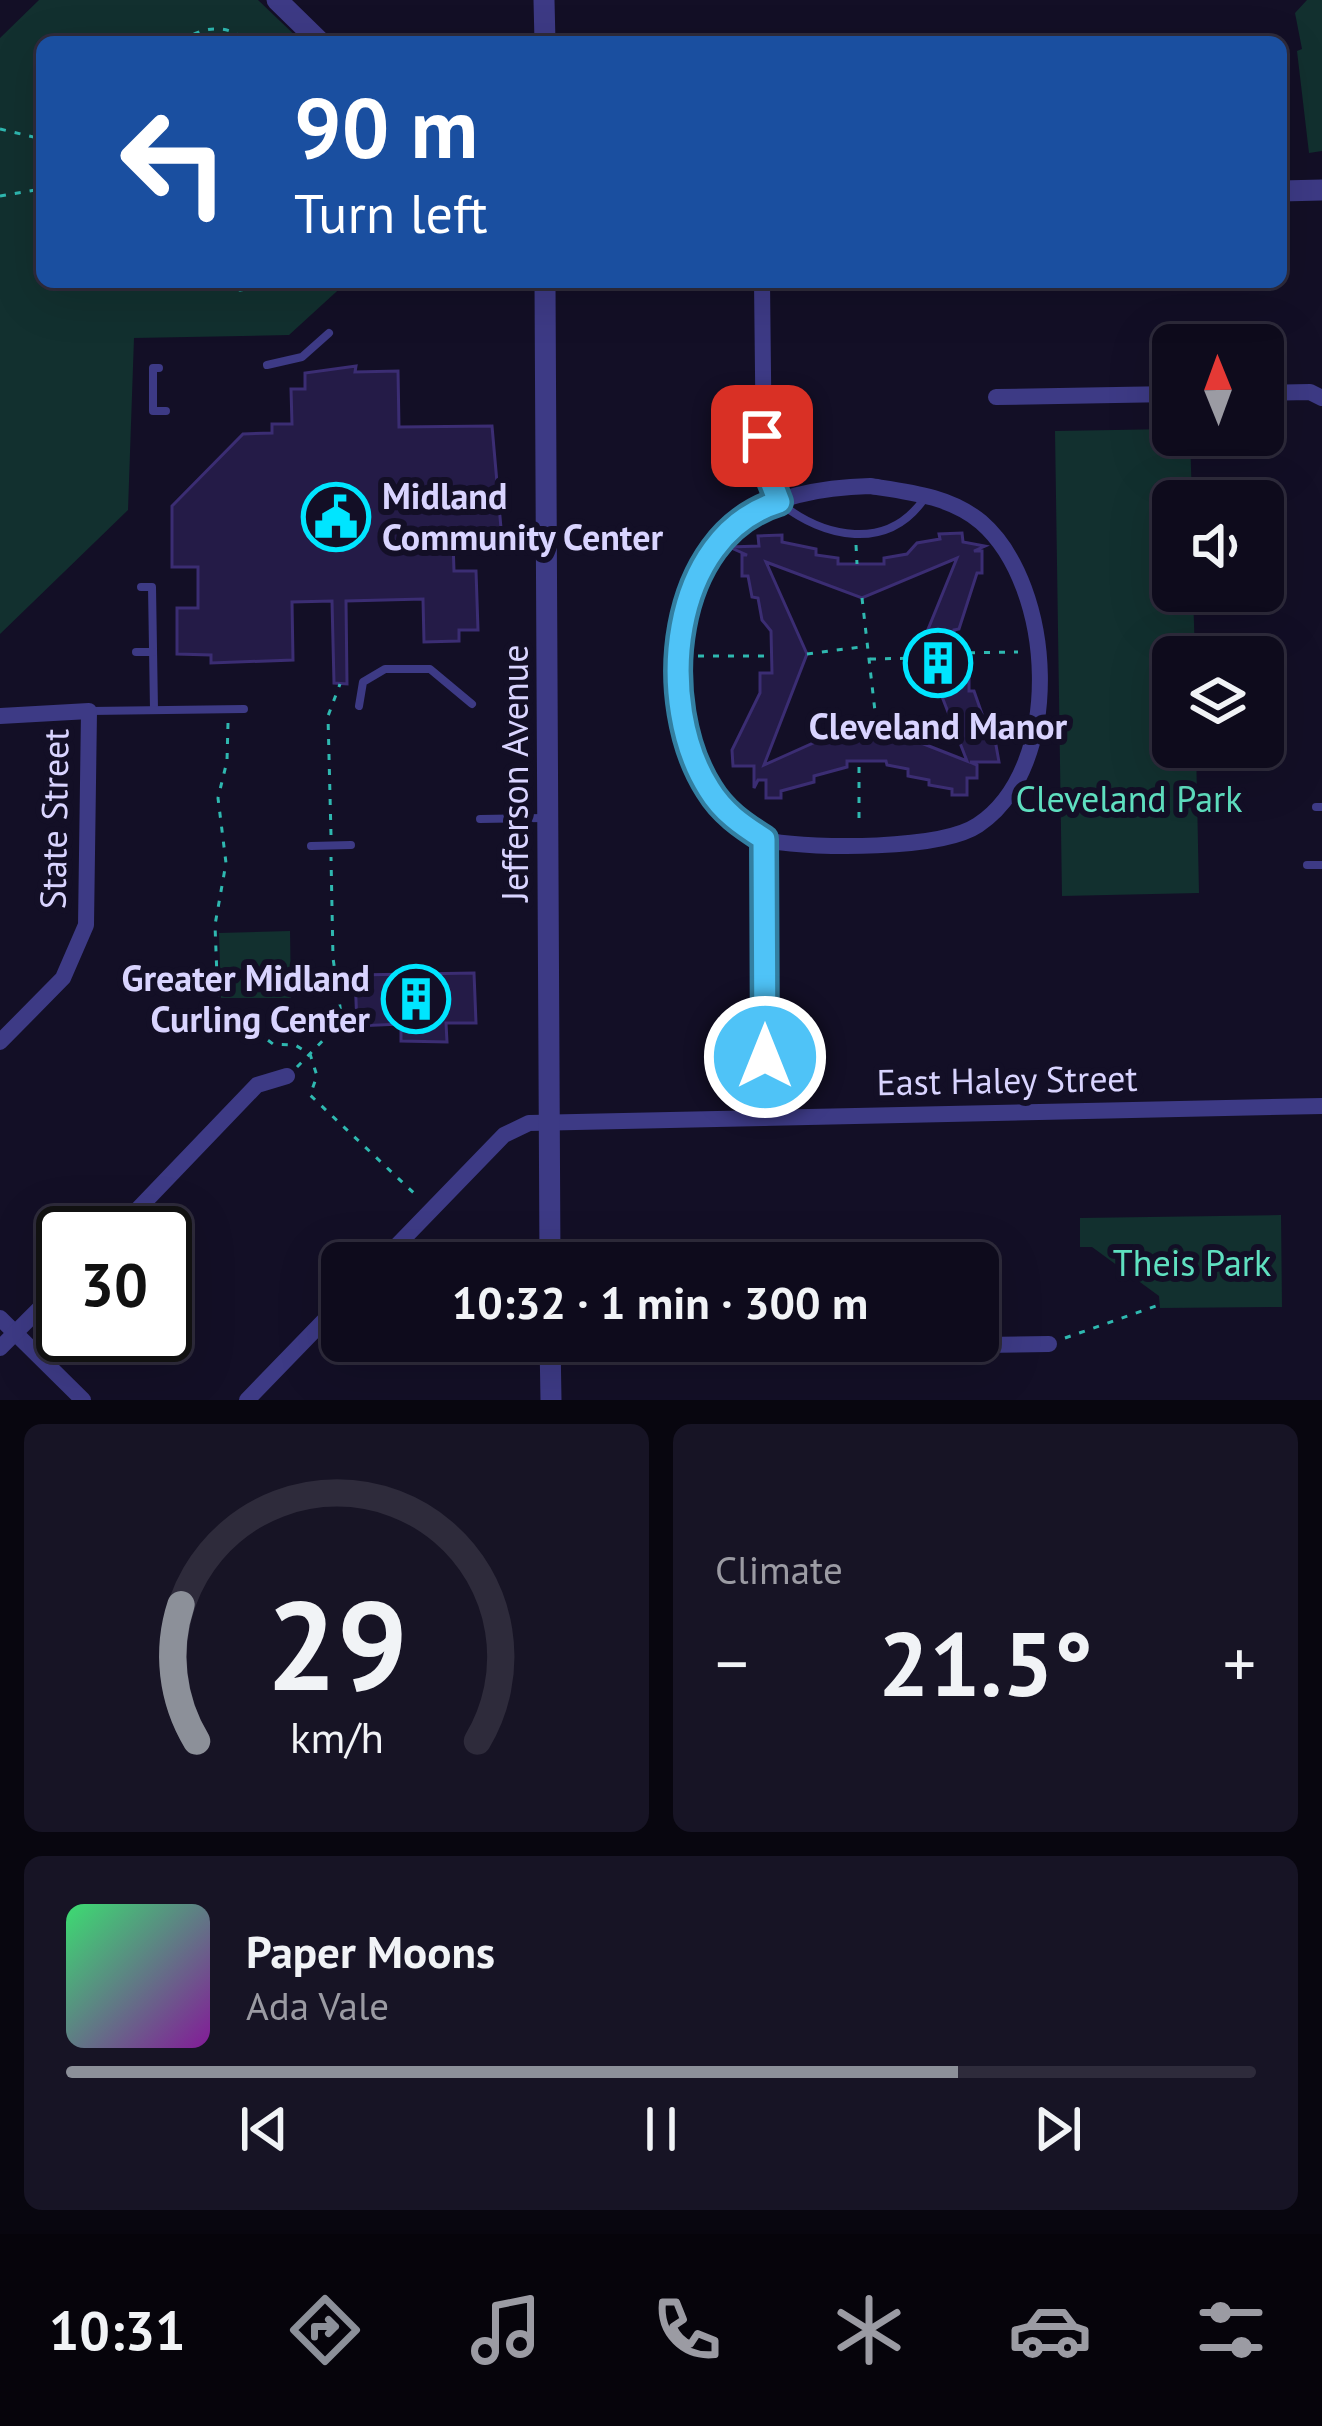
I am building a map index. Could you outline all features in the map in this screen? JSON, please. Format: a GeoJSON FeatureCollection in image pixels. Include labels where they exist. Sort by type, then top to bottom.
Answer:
{"type":"FeatureCollection","features":[{"type":"Feature","properties":{"kind":"street"},"geometry":{"type":"LineString","coordinates":[[277,0],[314,36]]}},
{"type":"Feature","properties":{"kind":"street"},"geometry":{"type":"LineString","coordinates":[[544,0],[544,36]]}},
{"type":"Feature","properties":{"kind":"street"},"geometry":{"type":"LineString","coordinates":[[1287,190],[1322,190]]}},
{"type":"Feature","properties":{"kind":"street","name":"Jefferson Avenue"},"geometry":{"type":"LineString","coordinates":[[545,288],[550,1242]]}},
{"type":"Feature","properties":{"kind":"street"},"geometry":{"type":"LineString","coordinates":[[762,288],[764,463],[779,502]]}},
{"type":"Feature","properties":{"kind":"street"},"geometry":{"type":"LineString","coordinates":[[1284,392],[1310,392],[1322,398]]}},
{"type":"Feature","properties":{"kind":"street"},"geometry":{"type":"LineString","coordinates":[[996,397],[1152,394]]}},
{"type":"Feature","properties":{"kind":"street"},"geometry":{"type":"LineString","coordinates":[[840,487],[926,496],[956,505],[981,522],[1020,570],[1036,643],[1040,698],[1033,748],[1006,797],[980,824],[955,836],[791,844],[764,839],[732,818],[695,761],[680,657],[682,613],[710,550],[732,526],[779,502],[840,487]]}},
{"type":"Feature","properties":{"kind":"street"},"geometry":{"type":"LineString","coordinates":[[0,716],[89,711]]}},
{"type":"Feature","properties":{"kind":"street","name":"State Street"},"geometry":{"type":"LineString","coordinates":[[0,1042],[63,978],[86,926],[89,711]]}},
{"type":"Feature","properties":{"kind":"street"},"geometry":{"type":"LineString","coordinates":[[764,839],[765,1118]]}},
{"type":"Feature","properties":{"kind":"street"},"geometry":{"type":"LineString","coordinates":[[142,1206],[257,1085],[287,1076]]}},
{"type":"Feature","properties":{"kind":"street","name":"East Haley Street"},"geometry":{"type":"LineString","coordinates":[[550,1120],[1322,1106]]}},
{"type":"Feature","properties":{"kind":"street"},"geometry":{"type":"LineString","coordinates":[[401,1242],[504,1136],[529,1123],[550,1120]]}},
{"type":"Feature","properties":{"kind":"street"},"geometry":{"type":"LineString","coordinates":[[0,1348],[36,1312]]}},
{"type":"Feature","properties":{"kind":"street"},"geometry":{"type":"LineString","coordinates":[[0,1318],[83,1400]]}},
{"type":"Feature","properties":{"kind":"street"},"geometry":{"type":"LineString","coordinates":[[247,1400],[321,1324]]}},
{"type":"Feature","properties":{"kind":"street"},"geometry":{"type":"LineString","coordinates":[[999,1344],[1049,1344]]}},
{"type":"Feature","properties":{"kind":"street"},"geometry":{"type":"LineString","coordinates":[[550,1362],[550,1400]]}},
{"type":"Feature","properties":{"kind":"lane"},"geometry":{"type":"LineString","coordinates":[[267,365],[302,357],[329,332]]}},
{"type":"Feature","properties":{"kind":"lane"},"geometry":{"type":"LineString","coordinates":[[159,368],[153,368],[153,411],[166,411]]}},
{"type":"Feature","properties":{"kind":"lane"},"geometry":{"type":"LineString","coordinates":[[779,502],[822,530],[850,536],[900,523],[926,496]]}},
{"type":"Feature","properties":{"kind":"lane"},"geometry":{"type":"LineString","coordinates":[[141,587],[152,587],[154,710]]}},
{"type":"Feature","properties":{"kind":"lane"},"geometry":{"type":"LineString","coordinates":[[136,652],[153,652]]}},
{"type":"Feature","properties":{"kind":"lane"},"geometry":{"type":"LineString","coordinates":[[359,706],[363,682],[385,669],[430,669],[472,704]]}},
{"type":"Feature","properties":{"kind":"lane"},"geometry":{"type":"LineString","coordinates":[[89,711],[244,709]]}},
{"type":"Feature","properties":{"kind":"lane"},"geometry":{"type":"LineString","coordinates":[[480,819],[548,818]]}},
{"type":"Feature","properties":{"kind":"lane"},"geometry":{"type":"LineString","coordinates":[[311,846],[351,845]]}},
{"type":"Feature","properties":{"kind":"lane"},"geometry":{"type":"LineString","coordinates":[[1306,865],[1322,865]]}},
{"type":"Feature","properties":{"kind":"path"},"geometry":{"type":"LineString","coordinates":[[194,36],[209,29],[241,36]]}},
{"type":"Feature","properties":{"kind":"path"},"geometry":{"type":"LineString","coordinates":[[0,129],[36,138]]}},
{"type":"Feature","properties":{"kind":"path"},"geometry":{"type":"LineString","coordinates":[[0,196],[36,190]]}},
{"type":"Feature","properties":{"kind":"path"},"geometry":{"type":"LineString","coordinates":[[856,543],[857,564]]}},
{"type":"Feature","properties":{"kind":"path"},"geometry":{"type":"LineString","coordinates":[[862,598],[876,720]]}},
{"type":"Feature","properties":{"kind":"path"},"geometry":{"type":"LineString","coordinates":[[807,654],[868,646]]}},
{"type":"Feature","properties":{"kind":"path"},"geometry":{"type":"LineString","coordinates":[[954,653],[1018,652]]}},
{"type":"Feature","properties":{"kind":"path"},"geometry":{"type":"LineString","coordinates":[[698,656],[772,656]]}},
{"type":"Feature","properties":{"kind":"path"},"geometry":{"type":"LineString","coordinates":[[870,659],[920,658]]}},
{"type":"Feature","properties":{"kind":"path"},"geometry":{"type":"LineString","coordinates":[[287,1076],[342,1022],[340,975],[333,958],[328,716],[340,683]]}},
{"type":"Feature","properties":{"kind":"path"},"geometry":{"type":"LineString","coordinates":[[228,709],[227,761],[218,798],[226,862],[215,925],[218,1004],[273,1044],[295,1045],[310,1054],[317,1076],[310,1095],[419,1198]]}},
{"type":"Feature","properties":{"kind":"path"},"geometry":{"type":"LineString","coordinates":[[859,761],[859,818]]}},
{"type":"Feature","properties":{"kind":"path"},"geometry":{"type":"LineString","coordinates":[[1049,1344],[1160,1305]]}},
{"type":"Feature","properties":{"kind":"green space"},"geometry":{"type":"Polygon","coordinates":[[[39,0],[258,0],[296,36],[36,36],[36,288],[340,288],[289,335],[134,338],[128,510],[0,634],[0,38],[39,0]]]}},
{"type":"Feature","properties":{"kind":"green space"},"geometry":{"type":"Polygon","coordinates":[[[1307,0],[1322,0],[1322,151],[1309,153],[1295,13],[1307,0]]]}},
{"type":"Feature","properties":{"kind":"green space","name":"Cleveland Park"},"geometry":{"type":"Polygon","coordinates":[[[1152,429],[1152,456],[1191,456],[1191,480],[1152,480],[1152,612],[1194,612],[1194,636],[1152,636],[1152,768],[1196,768],[1199,893],[1062,896],[1055,431],[1152,429]]]}},
{"type":"Feature","properties":{"kind":"green space"},"geometry":{"type":"Polygon","coordinates":[[[290,931],[291,998],[221,998],[219,933],[290,931]]]}},
{"type":"Feature","properties":{"kind":"green space","name":"Theis Park"},"geometry":{"type":"Polygon","coordinates":[[[1281,1215],[1282,1307],[1160,1308],[1159,1296],[1092,1247],[1080,1247],[1080,1218],[1281,1215]]]}},
{"type":"Feature","properties":{"kind":"building","name":"Midland Community Center"},"geometry":{"type":"Polygon","coordinates":[[[356,366],[355,372],[398,371],[399,427],[492,426],[501,528],[490,528],[491,541],[453,542],[454,571],[476,571],[478,630],[459,630],[459,641],[424,642],[423,599],[346,601],[347,684],[334,683],[332,601],[292,602],[293,660],[211,663],[211,655],[177,654],[177,608],[198,608],[198,567],[172,567],[172,506],[243,434],[272,433],[272,424],[292,424],[291,389],[305,389],[305,373],[356,366]]]}},
{"type":"Feature","properties":{"kind":"building","name":"Cleveland Manor"},"geometry":{"type":"Polygon","coordinates":[[[962,533],[963,542],[985,546],[974,551],[982,551],[982,573],[977,573],[959,629],[954,630],[954,671],[969,670],[969,691],[974,691],[989,734],[994,734],[999,762],[970,762],[977,765],[977,778],[967,778],[967,795],[952,795],[952,789],[929,785],[929,780],[908,776],[908,769],[886,761],[847,761],[847,767],[814,776],[814,782],[781,791],[781,798],[766,798],[766,780],[758,780],[754,788],[754,766],[733,766],[732,750],[760,693],[760,673],[772,673],[771,631],[762,620],[758,598],[752,597],[748,576],[742,576],[742,555],[747,555],[729,547],[759,546],[758,536],[782,535],[782,542],[816,549],[816,555],[838,558],[838,564],[884,564],[884,558],[907,554],[917,543],[940,539],[939,534],[962,533]],[[957,558],[862,598],[766,562],[807,654],[764,765],[851,726],[851,720],[879,720],[878,726],[967,761],[934,676],[920,676],[918,654],[957,558]]]}},
{"type":"Feature","properties":{"kind":"building","name":"Greater Midland Curling Center"},"geometry":{"type":"Polygon","coordinates":[[[474,973],[476,1023],[446,1023],[447,1042],[401,1041],[401,1024],[357,1026],[355,975],[474,973]]]}},
{"type":"Feature","properties":{"kind":"place","name":"Midland Community Center"},"geometry":{"type":"Point","coordinates":[336,517]}},
{"type":"Feature","properties":{"kind":"place","name":"Cleveland Manor"},"geometry":{"type":"Point","coordinates":[938,663]}},
{"type":"Feature","properties":{"kind":"place","name":"Greater Midland Curling Center"},"geometry":{"type":"Point","coordinates":[416,999]}},
{"type":"Feature","properties":{"kind":"route"},"geometry":{"type":"LineString","coordinates":[[762,436],[764,463],[779,502],[732,526],[710,550],[682,613],[680,657],[695,761],[732,818],[764,839],[765,1057]]}}]}
